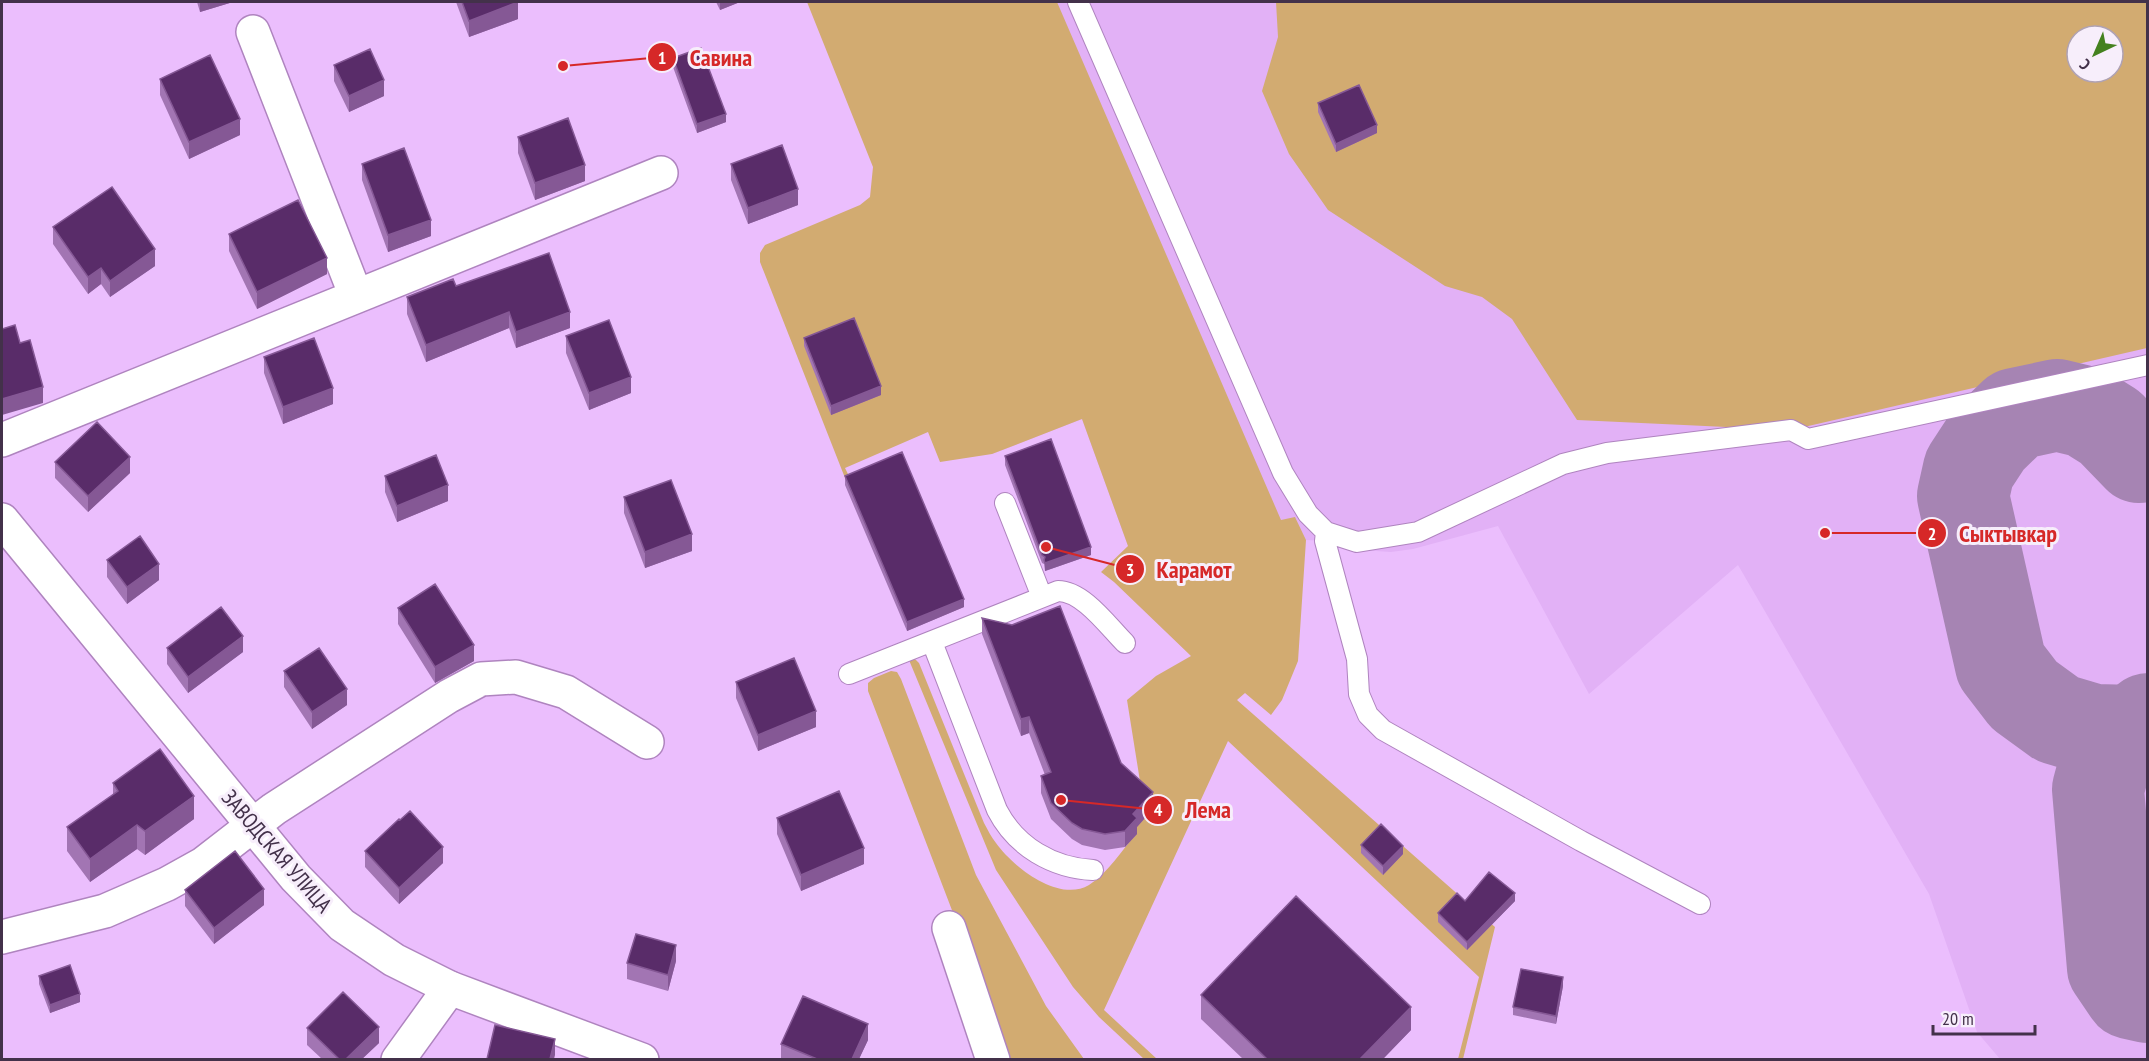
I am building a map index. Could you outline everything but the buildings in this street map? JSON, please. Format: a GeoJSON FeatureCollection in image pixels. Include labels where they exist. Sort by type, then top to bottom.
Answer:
{"type":"FeatureCollection","features":[{"type":"Feature","properties":{"kind":"street"},"geometry":{"type":"LineString","coordinates":[[253,32],[356,296]]}},
{"type":"Feature","properties":{"kind":"street"},"geometry":{"type":"LineString","coordinates":[[2,440],[661,173]]}},
{"type":"Feature","properties":{"kind":"street","name":"ЗАВОДСКАЯ УЛИЦА"},"geometry":{"type":"LineString","coordinates":[[2,520],[296,878],[342,925],[394,960],[450,988],[642,1059]]}},
{"type":"Feature","properties":{"kind":"street"},"geometry":{"type":"LineString","coordinates":[[2,937],[105,911],[167,884],[203,864],[274,809],[303,790],[449,696],[481,679],[516,677],[566,692],[647,742]]}},
{"type":"Feature","properties":{"kind":"street"},"geometry":{"type":"LineString","coordinates":[[949,928],[993,1059]]}},
{"type":"Feature","properties":{"kind":"street"},"geometry":{"type":"LineString","coordinates":[[398,1059],[450,988]]}},
{"type":"Feature","properties":{"kind":"lane"},"geometry":{"type":"LineString","coordinates":[[1078,2],[1283,473],[1308,514],[1326,532],[1357,542],[1418,532],[1563,464],[1607,453],[1791,430],[1808,439],[2148,364]]}},
{"type":"Feature","properties":{"kind":"lane"},"geometry":{"type":"LineString","coordinates":[[1005,503],[1042,597]]}},
{"type":"Feature","properties":{"kind":"lane"},"geometry":{"type":"LineString","coordinates":[[1326,532],[1325,541],[1357,659],[1359,694],[1368,715],[1383,730],[1581,841],[1700,904]]}},
{"type":"Feature","properties":{"kind":"lane"},"geometry":{"type":"LineString","coordinates":[[849,674],[1058,591],[1072,595],[1090,607],[1125,643]]}},
{"type":"Feature","properties":{"kind":"lane"},"geometry":{"type":"LineString","coordinates":[[932,642],[997,810],[1007,828],[1024,843],[1054,862],[1079,869],[1093,870]]}},
{"type":"Feature","properties":{"kind":"shaded area"},"geometry":{"type":"Polygon","coordinates":[[[807,2],[1057,2],[1281,520],[1295,517],[1306,540],[1298,661],[1282,700],[1271,715],[1245,693],[1237,700],[1495,927],[1463,1059],[1458,1059],[1479,977],[1228,741],[1104,1010],[1157,1059],[1144,1059],[1099,1017],[1073,987],[996,870],[909,660],[914,658],[919,663],[984,823],[994,841],[1013,862],[1038,880],[1064,889],[1077,889],[1089,885],[1102,874],[1136,834],[1133,831],[1143,800],[1127,700],[1156,676],[1191,656],[1101,572],[1128,546],[1082,419],[992,454],[940,462],[928,432],[845,468],[852,482],[847,483],[760,262],[760,253],[765,245],[860,205],[870,197],[873,167],[807,2]]]}},
{"type":"Feature","properties":{"kind":"shaded area"},"geometry":{"type":"Polygon","coordinates":[[[960,2],[2147,2],[2147,1059],[2000,1059],[1977,1032],[1929,894],[1738,565],[1589,694],[1498,526],[1413,549],[1391,552],[1346,549],[1325,541],[1306,540],[1295,518],[1128,546],[1082,419],[992,454],[960,2]]]}},
{"type":"Feature","properties":{"kind":"shaded area"},"geometry":{"type":"Polygon","coordinates":[[[1276,2],[2147,2],[2147,348],[1791,430],[1577,420],[1512,319],[1482,297],[1445,286],[1328,210],[1289,154],[1262,91],[1278,37],[1276,2]]]}},
{"type":"Feature","properties":{"kind":"shaded area"},"geometry":{"type":"Polygon","coordinates":[[[891,671],[897,672],[901,679],[976,875],[1046,1006],[1084,1059],[1009,1059],[868,691],[868,683],[891,671]]]}},
{"type":"Feature","properties":{"kind":"taxiway"},"geometry":{"type":"LineString","coordinates":[[2139,457],[2110,427],[2086,412],[2057,405],[2015,414],[1988,440],[1969,469],[1963,496],[2001,665],[2024,695],[2057,719],[2094,730],[2137,731],[2148,728]]}},
{"type":"Feature","properties":{"kind":"taxiway"},"geometry":{"type":"LineString","coordinates":[[2148,719],[2107,756],[2098,789],[2113,968],[2130,993],[2148,997]]}},
{"type":"Feature","properties":{"kind":"place","name":"Савина"},"geometry":{"type":"Point","coordinates":[563,66]}},
{"type":"Feature","properties":{"kind":"place","name":"Сыктывкар"},"geometry":{"type":"Point","coordinates":[1825,533]}},
{"type":"Feature","properties":{"kind":"place","name":"Карамот"},"geometry":{"type":"Point","coordinates":[1046,547]}},
{"type":"Feature","properties":{"kind":"place","name":"Лема"},"geometry":{"type":"Point","coordinates":[1061,800]}}]}
